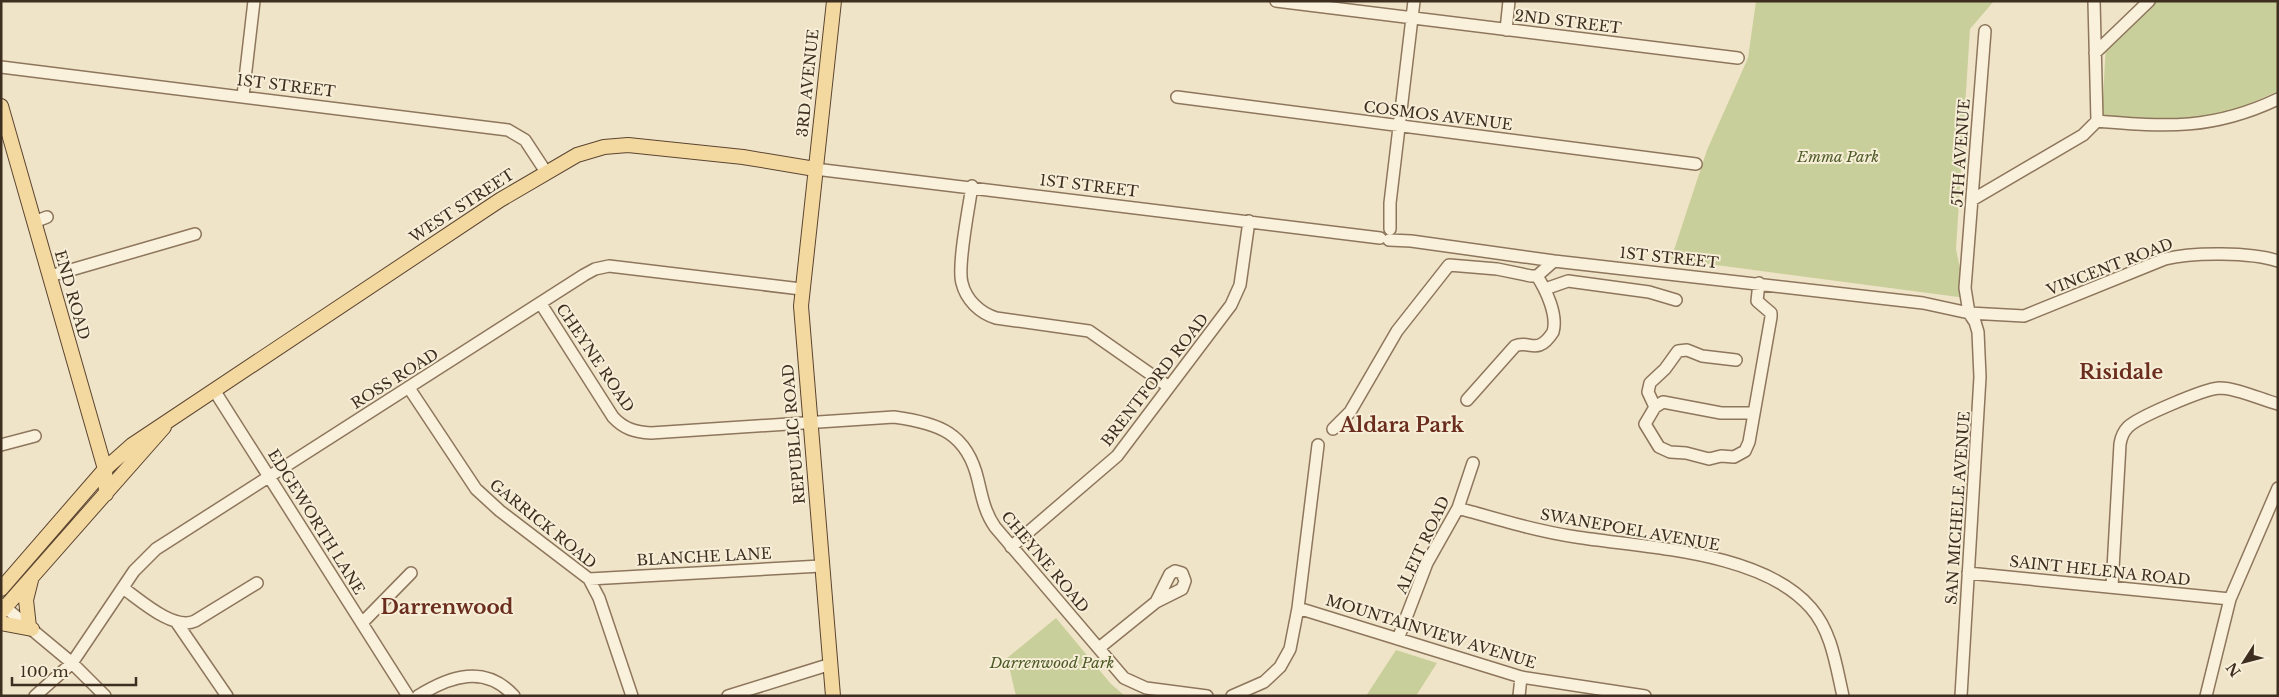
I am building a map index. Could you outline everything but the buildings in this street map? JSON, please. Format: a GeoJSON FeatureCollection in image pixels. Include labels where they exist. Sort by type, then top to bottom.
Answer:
{"type":"FeatureCollection","features":[{"type":"Feature","properties":{"kind":"main road","name":"3RD AVENUE"},"geometry":{"type":"LineString","coordinates":[[816,169],[834,1]]}},
{"type":"Feature","properties":{"kind":"main road","name":"END ROAD"},"geometry":{"type":"LineString","coordinates":[[1,106],[41,220],[50,276],[105,469],[106,494]]}},
{"type":"Feature","properties":{"kind":"main road","name":"WEST STREET"},"geometry":{"type":"LineString","coordinates":[[1,589],[105,469],[132,445],[546,172],[582,154],[623,145],[743,157],[816,169]]}},
{"type":"Feature","properties":{"kind":"main road","name":"REPUBLIC ROAD"},"geometry":{"type":"LineString","coordinates":[[816,169],[801,289],[802,332],[833,696]]}},
{"type":"Feature","properties":{"kind":"main road","name":"WEST STREET"},"geometry":{"type":"LineString","coordinates":[[3,608],[159,436],[167,422]]}},
{"type":"Feature","properties":{"kind":"main road"},"geometry":{"type":"LineString","coordinates":[[1,623],[31,628],[26,600],[32,577]]}},
{"type":"Feature","properties":{"kind":"street"},"geometry":{"type":"LineString","coordinates":[[243,96],[254,1]]}},
{"type":"Feature","properties":{"kind":"street","name":"2ND STREET"},"geometry":{"type":"LineString","coordinates":[[1276,1],[1738,58]]}},
{"type":"Feature","properties":{"kind":"street"},"geometry":{"type":"LineString","coordinates":[[1386,233],[1414,1]]}},
{"type":"Feature","properties":{"kind":"street"},"geometry":{"type":"LineString","coordinates":[[1506,30],[1509,1]]}},
{"type":"Feature","properties":{"kind":"street"},"geometry":{"type":"LineString","coordinates":[[1972,200],[2083,135],[2097,121],[2094,1]]}},
{"type":"Feature","properties":{"kind":"street"},"geometry":{"type":"LineString","coordinates":[[2095,53],[2150,1]]}},
{"type":"Feature","properties":{"kind":"street","name":"5TH AVENUE"},"geometry":{"type":"LineString","coordinates":[[1967,278],[1985,31]]}},
{"type":"Feature","properties":{"kind":"street","name":"1ST STREET"},"geometry":{"type":"LineString","coordinates":[[1,67],[508,130],[525,140],[546,172]]}},
{"type":"Feature","properties":{"kind":"street","name":"COSMOS AVENUE"},"geometry":{"type":"LineString","coordinates":[[1177,97],[1696,164]]}},
{"type":"Feature","properties":{"kind":"street"},"geometry":{"type":"LineString","coordinates":[[2097,121],[2167,126],[2209,123],[2237,116],[2278,99]]}},
{"type":"Feature","properties":{"kind":"street","name":"1ST STREET"},"geometry":{"type":"LineString","coordinates":[[816,169],[972,186],[1359,234],[1386,233],[1411,241],[1554,261],[1923,303],[1975,313]]}},
{"type":"Feature","properties":{"kind":"street"},"geometry":{"type":"LineString","coordinates":[[972,186],[961,273],[965,292],[977,308],[987,315],[996,318],[1095,333],[1169,387]]}},
{"type":"Feature","properties":{"kind":"street","name":"BRENTFORD ROAD"},"geometry":{"type":"LineString","coordinates":[[1011,547],[1117,456],[1231,305],[1239,290],[1249,221]]}},
{"type":"Feature","properties":{"kind":"street"},"geometry":{"type":"LineString","coordinates":[[50,276],[195,234]]}},
{"type":"Feature","properties":{"kind":"street","name":"VINCENT ROAD"},"geometry":{"type":"LineString","coordinates":[[1975,313],[2006,316],[2031,314],[2184,254],[2248,256],[2278,262]]}},
{"type":"Feature","properties":{"kind":"street"},"geometry":{"type":"LineString","coordinates":[[1537,276],[1554,261]]}},
{"type":"Feature","properties":{"kind":"street"},"geometry":{"type":"LineString","coordinates":[[1333,429],[1350,412],[1397,331],[1449,265],[1498,269],[1537,276],[1545,289],[1554,328],[1551,336],[1538,346],[1532,347],[1522,344],[1515,346],[1467,400]]}},
{"type":"Feature","properties":{"kind":"street","name":"ROSS ROAD"},"geometry":{"type":"LineString","coordinates":[[34,696],[72,663],[142,561],[156,549],[584,275],[609,266],[801,289]]}},
{"type":"Feature","properties":{"kind":"street","name":"SAN MICHELE AVENUE"},"geometry":{"type":"LineString","coordinates":[[1961,696],[1980,394],[1978,339],[1975,313],[1967,278]]}},
{"type":"Feature","properties":{"kind":"street"},"geometry":{"type":"LineString","coordinates":[[1545,289],[1568,281],[1649,292],[1676,300]]}},
{"type":"Feature","properties":{"kind":"street"},"geometry":{"type":"LineString","coordinates":[[1754,413],[1721,413],[1672,402],[1663,402],[1655,407],[1645,424],[1659,447],[1670,452],[1686,453],[1710,459],[1722,456],[1734,457],[1744,451],[1750,442],[1771,317],[1771,313],[1757,301],[1759,283]]}},
{"type":"Feature","properties":{"kind":"street","name":"CHEYNE ROAD"},"geometry":{"type":"LineString","coordinates":[[540,304],[613,417],[630,430],[651,432],[894,418],[917,420],[937,426],[952,434],[961,442],[971,457],[988,518],[1124,678],[1137,685],[1207,696]]}},
{"type":"Feature","properties":{"kind":"street"},"geometry":{"type":"LineString","coordinates":[[1655,407],[1648,392],[1650,382],[1665,369],[1678,351],[1687,350],[1702,356],[1736,360]]}},
{"type":"Feature","properties":{"kind":"street","name":"GARRICK ROAD"},"geometry":{"type":"LineString","coordinates":[[409,388],[476,489],[500,511],[589,579],[599,598],[632,696]]}},
{"type":"Feature","properties":{"kind":"street"},"geometry":{"type":"LineString","coordinates":[[2112,587],[2120,444],[2127,428],[2140,419],[2186,398],[2214,389],[2228,390],[2278,404]]}},
{"type":"Feature","properties":{"kind":"street","name":"EDGEWORTH LANE"},"geometry":{"type":"LineString","coordinates":[[214,390],[408,696]]}},
{"type":"Feature","properties":{"kind":"street"},"geometry":{"type":"LineString","coordinates":[[1,445],[35,436]]}},
{"type":"Feature","properties":{"kind":"street"},"geometry":{"type":"LineString","coordinates":[[1232,696],[1264,682],[1280,667],[1290,648],[1298,608],[1318,445]]}},
{"type":"Feature","properties":{"kind":"street","name":"ALEIT ROAD"},"geometry":{"type":"LineString","coordinates":[[1398,639],[1425,569],[1458,508],[1473,463]]}},
{"type":"Feature","properties":{"kind":"street"},"geometry":{"type":"LineString","coordinates":[[2206,696],[2230,599],[2278,488]]}},
{"type":"Feature","properties":{"kind":"street","name":"SWANEPOEL AVENUE"},"geometry":{"type":"LineString","coordinates":[[1458,508],[1516,524],[1567,535],[1701,555],[1773,578],[1786,585],[1802,598],[1824,627],[1835,658],[1843,696]]}},
{"type":"Feature","properties":{"kind":"street","name":"BLANCHE LANE"},"geometry":{"type":"LineString","coordinates":[[589,579],[822,566]]}},
{"type":"Feature","properties":{"kind":"street"},"geometry":{"type":"LineString","coordinates":[[362,623],[411,573]]}},
{"type":"Feature","properties":{"kind":"street","name":"SAINT HELENA ROAD"},"geometry":{"type":"LineString","coordinates":[[1968,573],[2230,599]]}},
{"type":"Feature","properties":{"kind":"street"},"geometry":{"type":"LineString","coordinates":[[177,623],[186,624],[195,621],[257,583]]}},
{"type":"Feature","properties":{"kind":"street"},"geometry":{"type":"LineString","coordinates":[[123,588],[177,623],[227,696]]}},
{"type":"Feature","properties":{"kind":"street"},"geometry":{"type":"LineString","coordinates":[[1099,648],[1156,602]]}},
{"type":"Feature","properties":{"kind":"street"},"geometry":{"type":"LineString","coordinates":[[3,608],[31,628],[72,663],[104,696]]}},
{"type":"Feature","properties":{"kind":"street","name":"MOUNTAINVIEW AVENUE"},"geometry":{"type":"LineString","coordinates":[[1298,608],[1521,677],[1646,696]]}},
{"type":"Feature","properties":{"kind":"street"},"geometry":{"type":"LineString","coordinates":[[728,696],[831,664]]}},
{"type":"Feature","properties":{"kind":"street"},"geometry":{"type":"LineString","coordinates":[[418,696],[444,681],[484,676],[495,680],[514,696]]}},
{"type":"Feature","properties":{"kind":"street"},"geometry":{"type":"LineString","coordinates":[[1519,696],[1521,677]]}},
{"type":"Feature","properties":{"kind":"green space","name":"Emma Park"},"geometry":{"type":"Polygon","coordinates":[[[1756,1],[1994,1],[1970,29],[1956,249],[1966,298],[1671,259],[1707,150],[1748,58],[1756,1]]]}},
{"type":"Feature","properties":{"kind":"green space"},"geometry":{"type":"Polygon","coordinates":[[[2148,1],[2278,1],[2278,91],[2211,121],[2102,116],[2106,43],[2148,1]]]}},
{"type":"Feature","properties":{"kind":"green space","name":"Darrenwood Park"},"geometry":{"type":"Polygon","coordinates":[[[1056,618],[1111,684],[1125,696],[1016,696],[1007,658],[1056,618]]]}},
{"type":"Feature","properties":{"kind":"green space"},"geometry":{"type":"Polygon","coordinates":[[[1396,650],[1437,663],[1416,696],[1366,696],[1396,650]]]}},
{"type":"Feature","properties":{"kind":"district","name":"Risidale"},"geometry":{"type":"Point","coordinates":[2121,372]}},
{"type":"Feature","properties":{"kind":"district","name":"Aldara Park"},"geometry":{"type":"Point","coordinates":[1402,425]}},
{"type":"Feature","properties":{"kind":"district","name":"Darrenwood"},"geometry":{"type":"Point","coordinates":[447,607]}}]}
